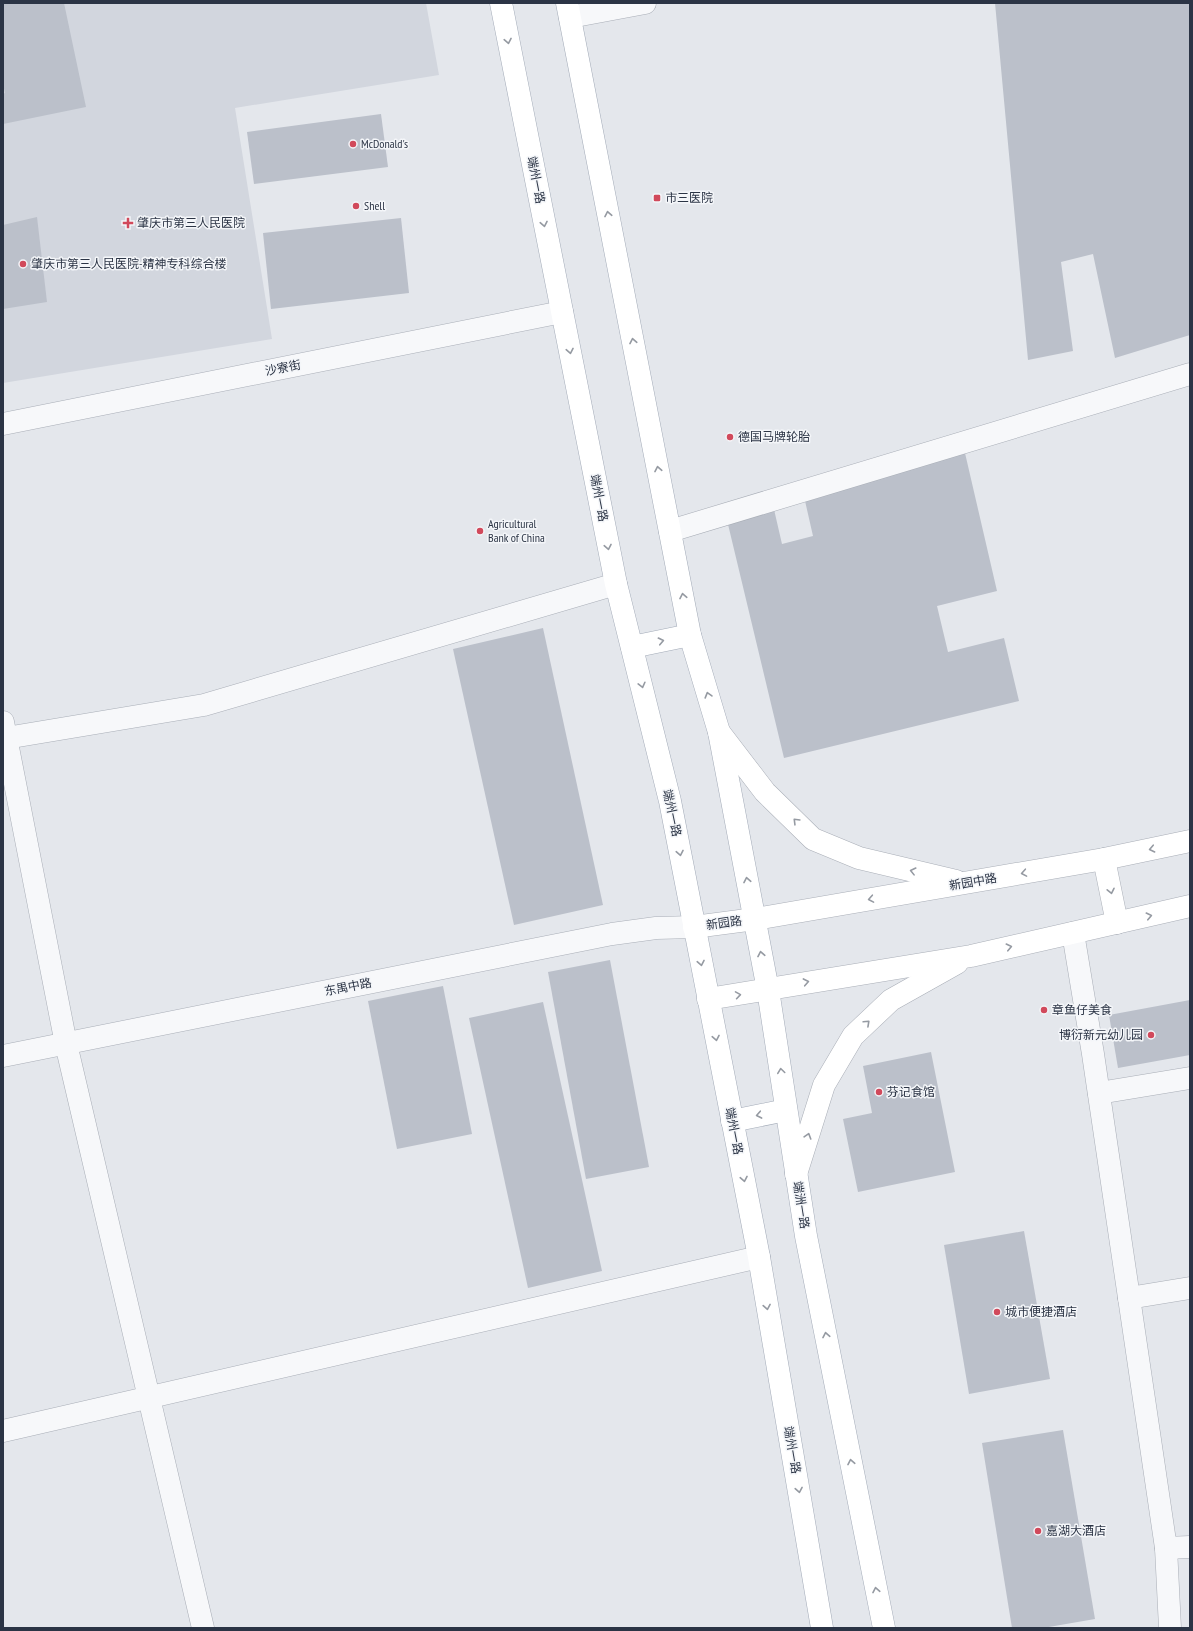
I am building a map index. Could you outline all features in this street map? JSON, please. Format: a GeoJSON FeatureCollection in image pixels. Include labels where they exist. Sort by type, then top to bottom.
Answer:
{"type":"FeatureCollection","features":[{"type":"Feature","properties":{"kind":"main road","name":"端州一路"},"geometry":{"type":"LineString","coordinates":[[501,3],[616,584],[670,801],[759,1257],[822,1628]]}},
{"type":"Feature","properties":{"kind":"main road"},"geometry":{"type":"LineString","coordinates":[[569,10],[690,635],[718,732],[768,990],[796,1174]]}},
{"type":"Feature","properties":{"kind":"main road"},"geometry":{"type":"LineString","coordinates":[[632,647],[690,635]]}},
{"type":"Feature","properties":{"kind":"main road"},"geometry":{"type":"LineString","coordinates":[[718,732],[765,792],[814,839],[859,858],[965,883]]}},
{"type":"Feature","properties":{"kind":"main road","name":"新园中路"},"geometry":{"type":"LineString","coordinates":[[754,919],[1104,859],[1190,841]]}},
{"type":"Feature","properties":{"kind":"main road"},"geometry":{"type":"LineString","coordinates":[[1104,859],[1117,923]]}},
{"type":"Feature","properties":{"kind":"main road"},"geometry":{"type":"LineString","coordinates":[[708,999],[971,956],[1190,906]]}},
{"type":"Feature","properties":{"kind":"main road","name":"新园路"},"geometry":{"type":"LineString","coordinates":[[694,927],[754,919]]}},
{"type":"Feature","properties":{"kind":"main road"},"geometry":{"type":"LineString","coordinates":[[796,1174],[824,1084],[853,1036],[891,1000],[971,956]]}},
{"type":"Feature","properties":{"kind":"main road"},"geometry":{"type":"LineString","coordinates":[[732,1121],[786,1110]]}},
{"type":"Feature","properties":{"kind":"main road","name":"端洲一路"},"geometry":{"type":"LineString","coordinates":[[796,1174],[806,1236],[884,1628]]}},
{"type":"Feature","properties":{"kind":"street"},"geometry":{"type":"LineString","coordinates":[[569,10],[645,3]]}},
{"type":"Feature","properties":{"kind":"street","name":"沙寮街"},"geometry":{"type":"LineString","coordinates":[[3,424],[562,312]]}},
{"type":"Feature","properties":{"kind":"street"},"geometry":{"type":"LineString","coordinates":[[670,531],[1190,374]]}},
{"type":"Feature","properties":{"kind":"street"},"geometry":{"type":"LineString","coordinates":[[203,1628],[66,1044],[5,730],[204,705],[616,584]]}},
{"type":"Feature","properties":{"kind":"street","name":"东禺中路"},"geometry":{"type":"LineString","coordinates":[[3,1056],[612,934],[656,928],[694,927]]}},
{"type":"Feature","properties":{"kind":"street"},"geometry":{"type":"LineString","coordinates":[[1073,933],[1099,1094],[1166,1548],[1170,1628]]}},
{"type":"Feature","properties":{"kind":"street"},"geometry":{"type":"LineString","coordinates":[[1099,1094],[1190,1078]]}},
{"type":"Feature","properties":{"kind":"street"},"geometry":{"type":"LineString","coordinates":[[3,1431],[759,1257]]}},
{"type":"Feature","properties":{"kind":"street"},"geometry":{"type":"LineString","coordinates":[[1129,1298],[1190,1288]]}},
{"type":"Feature","properties":{"kind":"street"},"geometry":{"type":"LineString","coordinates":[[1166,1548],[1190,1547]]}},
{"type":"Feature","properties":{"kind":"shaded area","name":"肇庆市第三人民医院"},"geometry":{"type":"Polygon","coordinates":[[[3,3],[426,3],[439,75],[235,108],[272,339],[3,383],[3,3]]]}},
{"type":"Feature","properties":{"kind":"building"},"geometry":{"type":"Polygon","coordinates":[[[3,3],[64,3],[86,107],[3,124],[3,94],[5,93],[3,84],[3,3]]]}},
{"type":"Feature","properties":{"kind":"building"},"geometry":{"type":"Polygon","coordinates":[[[995,3],[1190,3],[1190,335],[1115,358],[1093,254],[1061,262],[1073,351],[1028,360],[995,3]]]}},
{"type":"Feature","properties":{"kind":"building"},"geometry":{"type":"Polygon","coordinates":[[[381,114],[388,167],[254,184],[247,132],[381,114]]]}},
{"type":"Feature","properties":{"kind":"building","name":"肇庆市第三人民医院-精神专科综合楼"},"geometry":{"type":"Polygon","coordinates":[[[37,217],[47,302],[3,309],[3,225],[37,217]]]}},
{"type":"Feature","properties":{"kind":"building"},"geometry":{"type":"Polygon","coordinates":[[[401,218],[409,293],[271,309],[263,233],[401,218]]]}},
{"type":"Feature","properties":{"kind":"building"},"geometry":{"type":"Polygon","coordinates":[[[965,453],[997,591],[937,606],[948,652],[1004,638],[1019,701],[784,758],[726,516],[773,505],[782,544],[813,536],[803,492],[965,453]]]}},
{"type":"Feature","properties":{"kind":"building"},"geometry":{"type":"Polygon","coordinates":[[[543,628],[603,905],[514,925],[453,649],[543,628]]]}},
{"type":"Feature","properties":{"kind":"building"},"geometry":{"type":"Polygon","coordinates":[[[610,960],[649,1167],[586,1179],[548,972],[610,960]]]}},
{"type":"Feature","properties":{"kind":"building"},"geometry":{"type":"Polygon","coordinates":[[[443,986],[472,1134],[397,1149],[368,1001],[443,986]]]}},
{"type":"Feature","properties":{"kind":"building","name":"博衍新元幼儿园"},"geometry":{"type":"Polygon","coordinates":[[[1190,1000],[1190,1055],[1118,1068],[1109,1015],[1190,1000]]]}},
{"type":"Feature","properties":{"kind":"building"},"geometry":{"type":"Polygon","coordinates":[[[543,1002],[602,1271],[528,1288],[469,1018],[543,1002]]]}},
{"type":"Feature","properties":{"kind":"building"},"geometry":{"type":"Polygon","coordinates":[[[931,1052],[955,1172],[858,1192],[843,1119],[872,1113],[863,1066],[931,1052]]]}},
{"type":"Feature","properties":{"kind":"building","name":"城市便捷酒店"},"geometry":{"type":"Polygon","coordinates":[[[1024,1231],[1050,1379],[969,1394],[944,1245],[1024,1231]]]}},
{"type":"Feature","properties":{"kind":"building","name":"嘉湖大酒店"},"geometry":{"type":"Polygon","coordinates":[[[1063,1430],[1095,1619],[1043,1628],[1012,1628],[982,1443],[1063,1430]]]}},
{"type":"Feature","properties":{"kind":"place","name":"McDonald's"},"geometry":{"type":"Point","coordinates":[353,144]}},
{"type":"Feature","properties":{"kind":"place","name":"市三医院"},"geometry":{"type":"Point","coordinates":[657,198]}},
{"type":"Feature","properties":{"kind":"place","name":"Shell"},"geometry":{"type":"Point","coordinates":[356,206]}},
{"type":"Feature","properties":{"kind":"place","name":"肇庆市第三人民医院"},"geometry":{"type":"Point","coordinates":[128,223]}},
{"type":"Feature","properties":{"kind":"place","name":"肇庆市第三人民医院-精神专科综合楼"},"geometry":{"type":"Point","coordinates":[23,264]}},
{"type":"Feature","properties":{"kind":"place","name":"德国马牌轮胎"},"geometry":{"type":"Point","coordinates":[730,437]}},
{"type":"Feature","properties":{"kind":"place","name":"Agricultural Bank of China"},"geometry":{"type":"Point","coordinates":[480,531]}},
{"type":"Feature","properties":{"kind":"place","name":"章鱼仔美食"},"geometry":{"type":"Point","coordinates":[1044,1010]}},
{"type":"Feature","properties":{"kind":"place","name":"博衍新元幼儿园"},"geometry":{"type":"Point","coordinates":[1151,1035]}},
{"type":"Feature","properties":{"kind":"place","name":"芬记食馆"},"geometry":{"type":"Point","coordinates":[879,1092]}},
{"type":"Feature","properties":{"kind":"place","name":"城市便捷酒店"},"geometry":{"type":"Point","coordinates":[997,1312]}},
{"type":"Feature","properties":{"kind":"place","name":"嘉湖大酒店"},"geometry":{"type":"Point","coordinates":[1038,1531]}}]}
